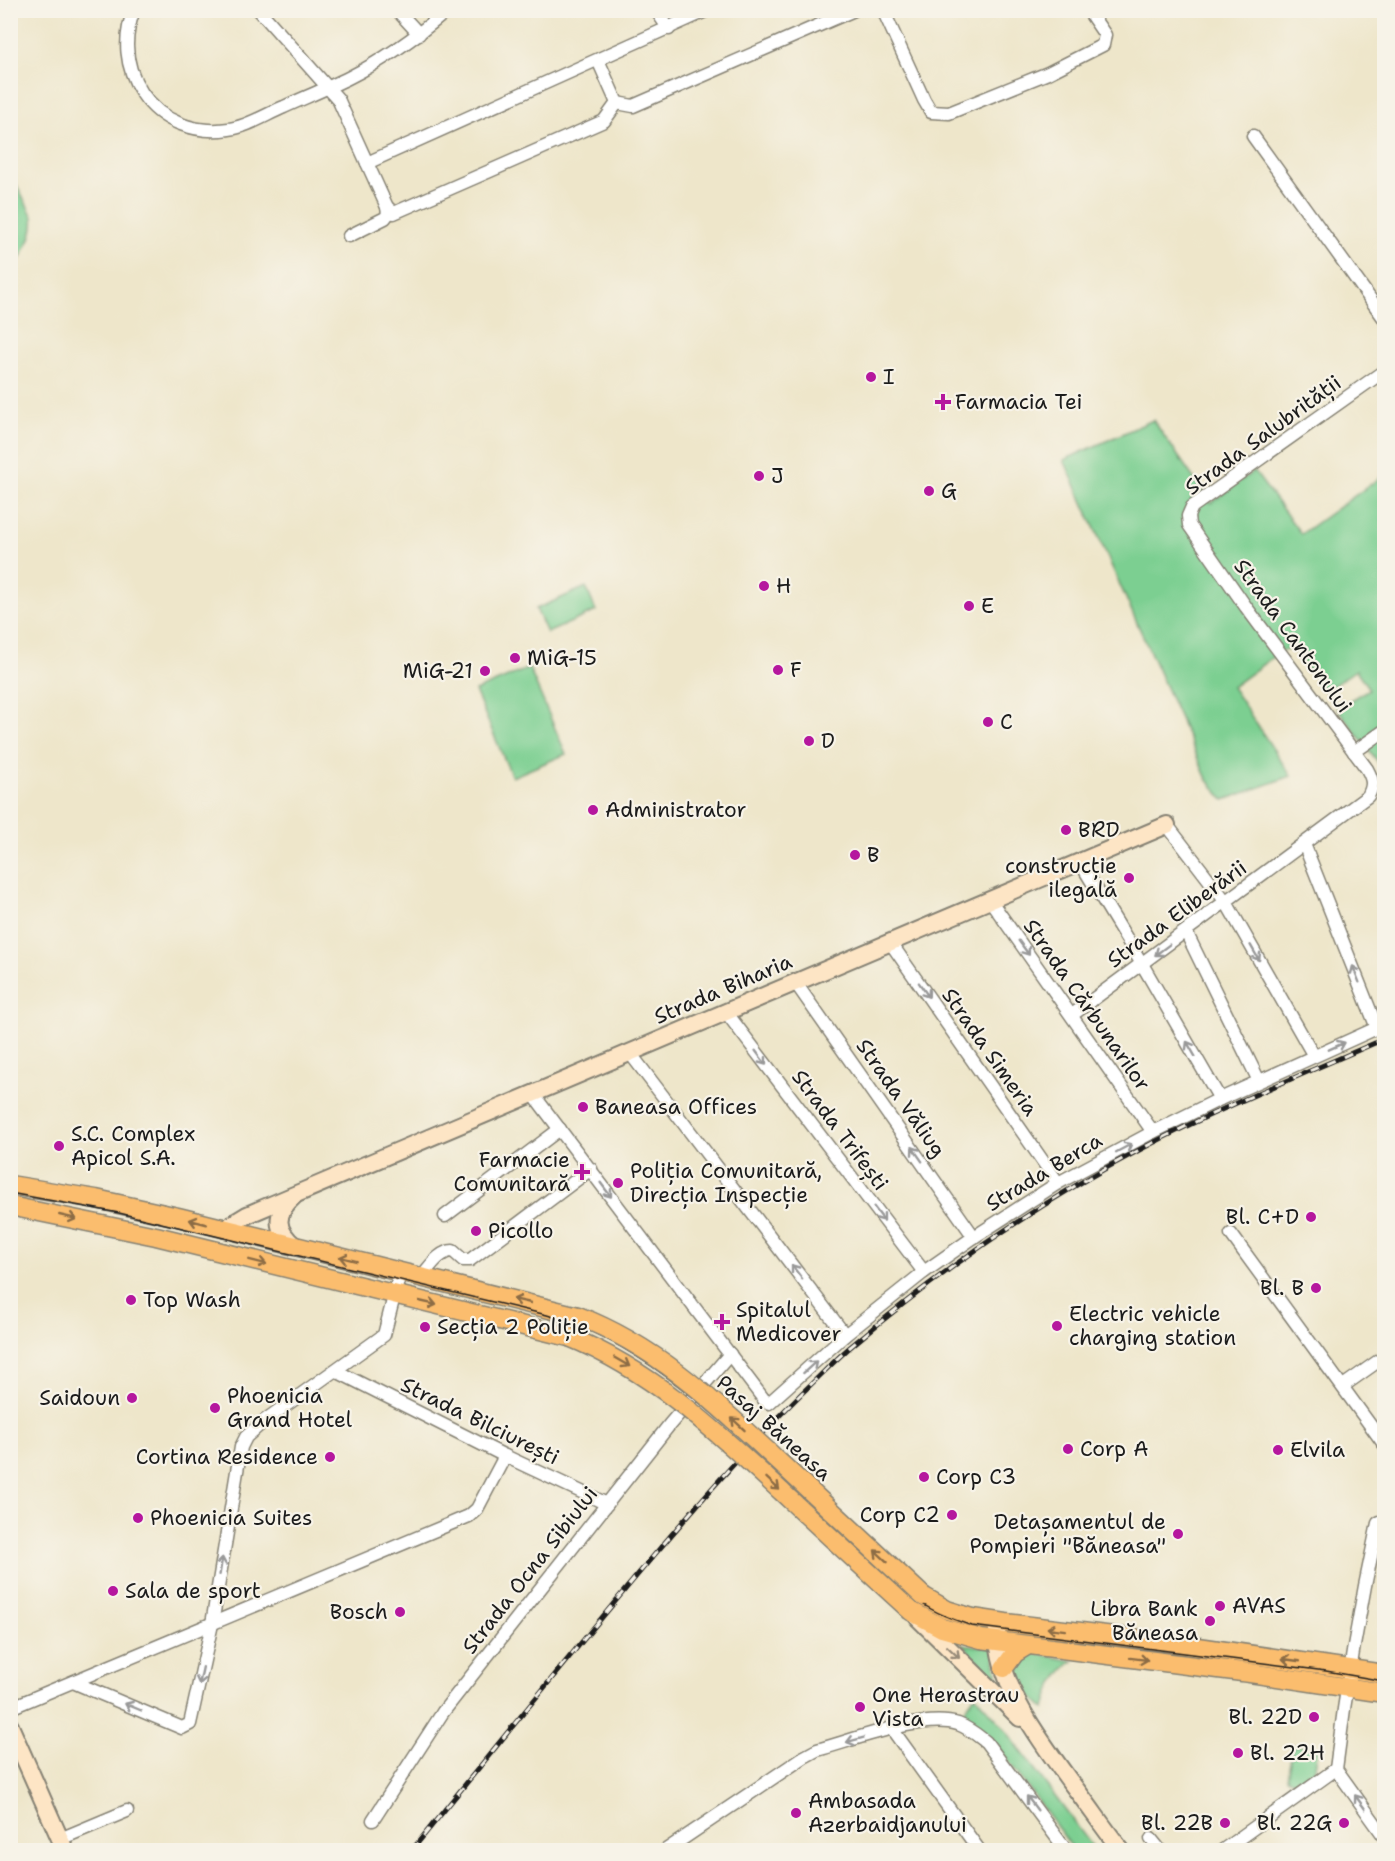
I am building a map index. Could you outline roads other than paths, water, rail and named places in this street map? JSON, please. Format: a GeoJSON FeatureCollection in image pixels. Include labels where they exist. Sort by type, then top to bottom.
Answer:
{"type":"FeatureCollection","features":[{"type":"Feature","properties":{"kind":"main road","name":"Pasaj Băneasa"},"geometry":{"type":"LineString","coordinates":[[10,1185],[96,1199],[224,1229],[578,1316],[601,1325],[634,1342],[685,1377],[923,1596],[947,1610],[997,1622],[1384,1674]]}},
{"type":"Feature","properties":{"kind":"main road","name":"Pasaj Băneasa"},"geometry":{"type":"LineString","coordinates":[[10,1206],[156,1236],[569,1337],[620,1361],[650,1379],[678,1400],[757,1468],[911,1611],[965,1636],[1346,1686],[1384,1693]]}},
{"type":"Feature","properties":{"kind":"main road"},"geometry":{"type":"LineString","coordinates":[[1004,1668],[1014,1653],[1028,1645]]}},
{"type":"Feature","properties":{"kind":"street"},"geometry":{"type":"LineString","coordinates":[[134,10],[128,26],[129,63],[133,76],[149,104],[175,123],[209,130],[231,129],[374,64],[419,34],[448,10]]}},
{"type":"Feature","properties":{"kind":"street"},"geometry":{"type":"LineString","coordinates":[[259,10],[338,99],[387,207],[388,214],[385,218],[350,236]]}},
{"type":"Feature","properties":{"kind":"street"},"geometry":{"type":"LineString","coordinates":[[397,10],[419,34]]}},
{"type":"Feature","properties":{"kind":"street"},"geometry":{"type":"LineString","coordinates":[[656,10],[669,29]]}},
{"type":"Feature","properties":{"kind":"street"},"geometry":{"type":"LineString","coordinates":[[367,163],[708,10]]}},
{"type":"Feature","properties":{"kind":"street"},"geometry":{"type":"LineString","coordinates":[[617,103],[633,106],[854,10]]}},
{"type":"Feature","properties":{"kind":"street"},"geometry":{"type":"LineString","coordinates":[[883,10],[931,112],[949,113],[1048,73],[1103,45],[1105,35],[1088,10]]}},
{"type":"Feature","properties":{"kind":"street"},"geometry":{"type":"LineString","coordinates":[[598,60],[617,103]]}},
{"type":"Feature","properties":{"kind":"street"},"geometry":{"type":"LineString","coordinates":[[387,207],[394,213],[604,121],[617,103]]}},
{"type":"Feature","properties":{"kind":"street"},"geometry":{"type":"LineString","coordinates":[[1252,136],[1384,318]]}},
{"type":"Feature","properties":{"kind":"street","name":"Strada Salubrității"},"geometry":{"type":"LineString","coordinates":[[1199,540],[1190,525],[1188,516],[1192,507],[1384,371]]}},
{"type":"Feature","properties":{"kind":"street","name":"Strada Cantonului"},"geometry":{"type":"LineString","coordinates":[[1199,540],[1372,778],[1373,788],[1368,796],[1304,844]]}},
{"type":"Feature","properties":{"kind":"street"},"geometry":{"type":"LineString","coordinates":[[1354,752],[1384,731]]}},
{"type":"Feature","properties":{"kind":"street"},"geometry":{"type":"LineString","coordinates":[[1167,825],[1226,902],[1314,1056]]}},
{"type":"Feature","properties":{"kind":"street","name":"Strada Biharia"},"geometry":{"type":"LineString","coordinates":[[224,1229],[237,1220],[297,1194],[1167,825]]}},
{"type":"Feature","properties":{"kind":"street","name":"Strada Eliberării"},"geometry":{"type":"LineString","coordinates":[[1072,1015],[1304,844]]}},
{"type":"Feature","properties":{"kind":"street","name":"Strada Berca"},"geometry":{"type":"LineString","coordinates":[[730,1354],[765,1401],[773,1400],[845,1335],[924,1272],[974,1237],[1058,1184],[1153,1132],[1220,1099],[1377,1028],[1304,844]]}},
{"type":"Feature","properties":{"kind":"street"},"geometry":{"type":"LineString","coordinates":[[1080,862],[1220,1099]]}},
{"type":"Feature","properties":{"kind":"street","name":"Strada Cărbunarilor"},"geometry":{"type":"LineString","coordinates":[[990,900],[1153,1132]]}},
{"type":"Feature","properties":{"kind":"street"},"geometry":{"type":"LineString","coordinates":[[1186,932],[1259,1081]]}},
{"type":"Feature","properties":{"kind":"street","name":"Strada Simeria"},"geometry":{"type":"LineString","coordinates":[[890,942],[1058,1184]]}},
{"type":"Feature","properties":{"kind":"street","name":"Strada Văliug"},"geometry":{"type":"LineString","coordinates":[[795,982],[974,1237]]}},
{"type":"Feature","properties":{"kind":"street","name":"Strada Trifești"},"geometry":{"type":"LineString","coordinates":[[726,1012],[924,1272]]}},
{"type":"Feature","properties":{"kind":"street"},"geometry":{"type":"LineString","coordinates":[[630,1053],[845,1335]]}},
{"type":"Feature","properties":{"kind":"street"},"geometry":{"type":"LineString","coordinates":[[533,1094],[730,1354]]}},
{"type":"Feature","properties":{"kind":"street"},"geometry":{"type":"LineString","coordinates":[[446,1216],[560,1129]]}},
{"type":"Feature","properties":{"kind":"street"},"geometry":{"type":"LineString","coordinates":[[421,1277],[435,1260],[447,1251],[453,1251],[464,1260],[470,1260],[591,1169]]}},
{"type":"Feature","properties":{"kind":"street","name":"Strada Biharia"},"geometry":{"type":"LineString","coordinates":[[295,1246],[283,1235],[279,1217],[284,1206],[297,1194]]}},
{"type":"Feature","properties":{"kind":"street"},"geometry":{"type":"LineString","coordinates":[[1230,1234],[1344,1386],[1384,1444]]}},
{"type":"Feature","properties":{"kind":"street"},"geometry":{"type":"LineString","coordinates":[[73,1682],[182,1728],[190,1724],[212,1624],[241,1447],[246,1437],[264,1421],[384,1335],[400,1273]]}},
{"type":"Feature","properties":{"kind":"street","name":"Strada Ocna Sibiului"},"geometry":{"type":"LineString","coordinates":[[373,1820],[443,1712],[670,1424],[730,1354]]}},
{"type":"Feature","properties":{"kind":"street"},"geometry":{"type":"LineString","coordinates":[[1344,1386],[1384,1357]]}},
{"type":"Feature","properties":{"kind":"street","name":"Strada Bilciurești"},"geometry":{"type":"LineString","coordinates":[[336,1371],[505,1456],[607,1504]]}},
{"type":"Feature","properties":{"kind":"street"},"geometry":{"type":"LineString","coordinates":[[10,1708],[469,1516],[477,1509],[505,1456]]}},
{"type":"Feature","properties":{"kind":"street"},"geometry":{"type":"LineString","coordinates":[[1384,1520],[1378,1523],[1349,1668],[1336,1769],[1384,1836]]}},
{"type":"Feature","properties":{"kind":"street"},"geometry":{"type":"LineString","coordinates":[[911,1611],[1035,1733]]}},
{"type":"Feature","properties":{"kind":"street"},"geometry":{"type":"LineString","coordinates":[[997,1622],[998,1641],[1013,1694],[1035,1733],[1121,1851]]}},
{"type":"Feature","properties":{"kind":"street"},"geometry":{"type":"LineString","coordinates":[[666,1851],[817,1750],[892,1729],[932,1722],[959,1724],[973,1731],[986,1742],[1066,1851]]}},
{"type":"Feature","properties":{"kind":"street"},"geometry":{"type":"LineString","coordinates":[[10,1726],[62,1845],[127,1811]]}},
{"type":"Feature","properties":{"kind":"street"},"geometry":{"type":"LineString","coordinates":[[892,1729],[979,1851]]}},
{"type":"Feature","properties":{"kind":"street"},"geometry":{"type":"LineString","coordinates":[[1223,1851],[1336,1769]]}},
{"type":"Feature","properties":{"kind":"street"},"geometry":{"type":"LineString","coordinates":[[1151,1839],[1160,1851]]}},
{"type":"Feature","properties":{"kind":"tram line"},"geometry":{"type":"LineString","coordinates":[[10,1193],[119,1213],[547,1315],[581,1327],[613,1342],[643,1361],[700,1403],[918,1601],[937,1612],[972,1626],[1326,1671],[1384,1681]]}},
{"type":"Feature","properties":{"kind":"railway"},"geometry":{"type":"LineString","coordinates":[[412,1850],[687,1517],[762,1433],[849,1348],[918,1292],[990,1240],[1104,1169],[1202,1119],[1384,1039]]}},
{"type":"Feature","properties":{"kind":"place","name":"I"},"geometry":{"type":"Point","coordinates":[871,377]}},
{"type":"Feature","properties":{"kind":"place","name":"Farmacia Tei"},"geometry":{"type":"Point","coordinates":[943,402]}},
{"type":"Feature","properties":{"kind":"place","name":"J"},"geometry":{"type":"Point","coordinates":[759,476]}},
{"type":"Feature","properties":{"kind":"place","name":"G"},"geometry":{"type":"Point","coordinates":[929,491]}},
{"type":"Feature","properties":{"kind":"place","name":"H"},"geometry":{"type":"Point","coordinates":[764,586]}},
{"type":"Feature","properties":{"kind":"place","name":"E"},"geometry":{"type":"Point","coordinates":[969,606]}},
{"type":"Feature","properties":{"kind":"place","name":"MiG-15"},"geometry":{"type":"Point","coordinates":[515,658]}},
{"type":"Feature","properties":{"kind":"place","name":"F"},"geometry":{"type":"Point","coordinates":[778,670]}},
{"type":"Feature","properties":{"kind":"place","name":"MiG-21"},"geometry":{"type":"Point","coordinates":[485,671]}},
{"type":"Feature","properties":{"kind":"place","name":"C"},"geometry":{"type":"Point","coordinates":[988,722]}},
{"type":"Feature","properties":{"kind":"place","name":"D"},"geometry":{"type":"Point","coordinates":[809,741]}},
{"type":"Feature","properties":{"kind":"place","name":"Administrator"},"geometry":{"type":"Point","coordinates":[593,810]}},
{"type":"Feature","properties":{"kind":"place","name":"BRD"},"geometry":{"type":"Point","coordinates":[1066,830]}},
{"type":"Feature","properties":{"kind":"place","name":"B"},"geometry":{"type":"Point","coordinates":[855,855]}},
{"type":"Feature","properties":{"kind":"place","name":"construcție ilegală"},"geometry":{"type":"Point","coordinates":[1129,878]}},
{"type":"Feature","properties":{"kind":"place","name":"Baneasa Offices"},"geometry":{"type":"Point","coordinates":[583,1107]}},
{"type":"Feature","properties":{"kind":"place","name":"S.C. Complex Apicol S.A."},"geometry":{"type":"Point","coordinates":[59,1146]}},
{"type":"Feature","properties":{"kind":"place","name":"Farmacie Comunitară"},"geometry":{"type":"Point","coordinates":[582,1172]}},
{"type":"Feature","properties":{"kind":"place","name":"Poliția Comunitară, Direcția Inspecție"},"geometry":{"type":"Point","coordinates":[618,1183]}},
{"type":"Feature","properties":{"kind":"place","name":"Bl. C+D"},"geometry":{"type":"Point","coordinates":[1311,1217]}},
{"type":"Feature","properties":{"kind":"place","name":"Picollo"},"geometry":{"type":"Point","coordinates":[476,1231]}},
{"type":"Feature","properties":{"kind":"place","name":"Bl. B"},"geometry":{"type":"Point","coordinates":[1316,1288]}},
{"type":"Feature","properties":{"kind":"place","name":"Top Wash"},"geometry":{"type":"Point","coordinates":[131,1300]}},
{"type":"Feature","properties":{"kind":"place","name":"Spitalul Medicover"},"geometry":{"type":"Point","coordinates":[722,1322]}},
{"type":"Feature","properties":{"kind":"place","name":"Electric vehicle charging station"},"geometry":{"type":"Point","coordinates":[1057,1326]}},
{"type":"Feature","properties":{"kind":"place","name":"Secția 2 Poliție"},"geometry":{"type":"Point","coordinates":[425,1327]}},
{"type":"Feature","properties":{"kind":"place","name":"Saidoun"},"geometry":{"type":"Point","coordinates":[132,1398]}},
{"type":"Feature","properties":{"kind":"place","name":"Phoenicia Grand Hotel"},"geometry":{"type":"Point","coordinates":[215,1408]}},
{"type":"Feature","properties":{"kind":"place","name":"Corp A"},"geometry":{"type":"Point","coordinates":[1068,1449]}},
{"type":"Feature","properties":{"kind":"place","name":"Elvila"},"geometry":{"type":"Point","coordinates":[1278,1450]}},
{"type":"Feature","properties":{"kind":"place","name":"Cortina Residence"},"geometry":{"type":"Point","coordinates":[330,1457]}},
{"type":"Feature","properties":{"kind":"place","name":"Corp C3"},"geometry":{"type":"Point","coordinates":[924,1477]}},
{"type":"Feature","properties":{"kind":"place","name":"Corp C2"},"geometry":{"type":"Point","coordinates":[952,1515]}},
{"type":"Feature","properties":{"kind":"place","name":"Phoenicia Suites"},"geometry":{"type":"Point","coordinates":[138,1518]}},
{"type":"Feature","properties":{"kind":"place","name":"Detașamentul de Pompieri \"Băneasa\""},"geometry":{"type":"Point","coordinates":[1178,1534]}},
{"type":"Feature","properties":{"kind":"place","name":"Sala de sport"},"geometry":{"type":"Point","coordinates":[113,1591]}},
{"type":"Feature","properties":{"kind":"place","name":"AVAS"},"geometry":{"type":"Point","coordinates":[1220,1606]}},
{"type":"Feature","properties":{"kind":"place","name":"Bosch"},"geometry":{"type":"Point","coordinates":[400,1612]}},
{"type":"Feature","properties":{"kind":"place","name":"Libra Bank Băneasa"},"geometry":{"type":"Point","coordinates":[1210,1621]}},
{"type":"Feature","properties":{"kind":"place","name":"One Herastrau Vista"},"geometry":{"type":"Point","coordinates":[860,1707]}},
{"type":"Feature","properties":{"kind":"place","name":"Bl. 22D"},"geometry":{"type":"Point","coordinates":[1314,1717]}},
{"type":"Feature","properties":{"kind":"place","name":"Bl. 22H"},"geometry":{"type":"Point","coordinates":[1238,1753]}},
{"type":"Feature","properties":{"kind":"place","name":"Ambasada Azerbaidjanului"},"geometry":{"type":"Point","coordinates":[796,1813]}},
{"type":"Feature","properties":{"kind":"place","name":"Bl. 22B"},"geometry":{"type":"Point","coordinates":[1225,1823]}},
{"type":"Feature","properties":{"kind":"place","name":"Bl. 22G"},"geometry":{"type":"Point","coordinates":[1344,1823]}}]}
